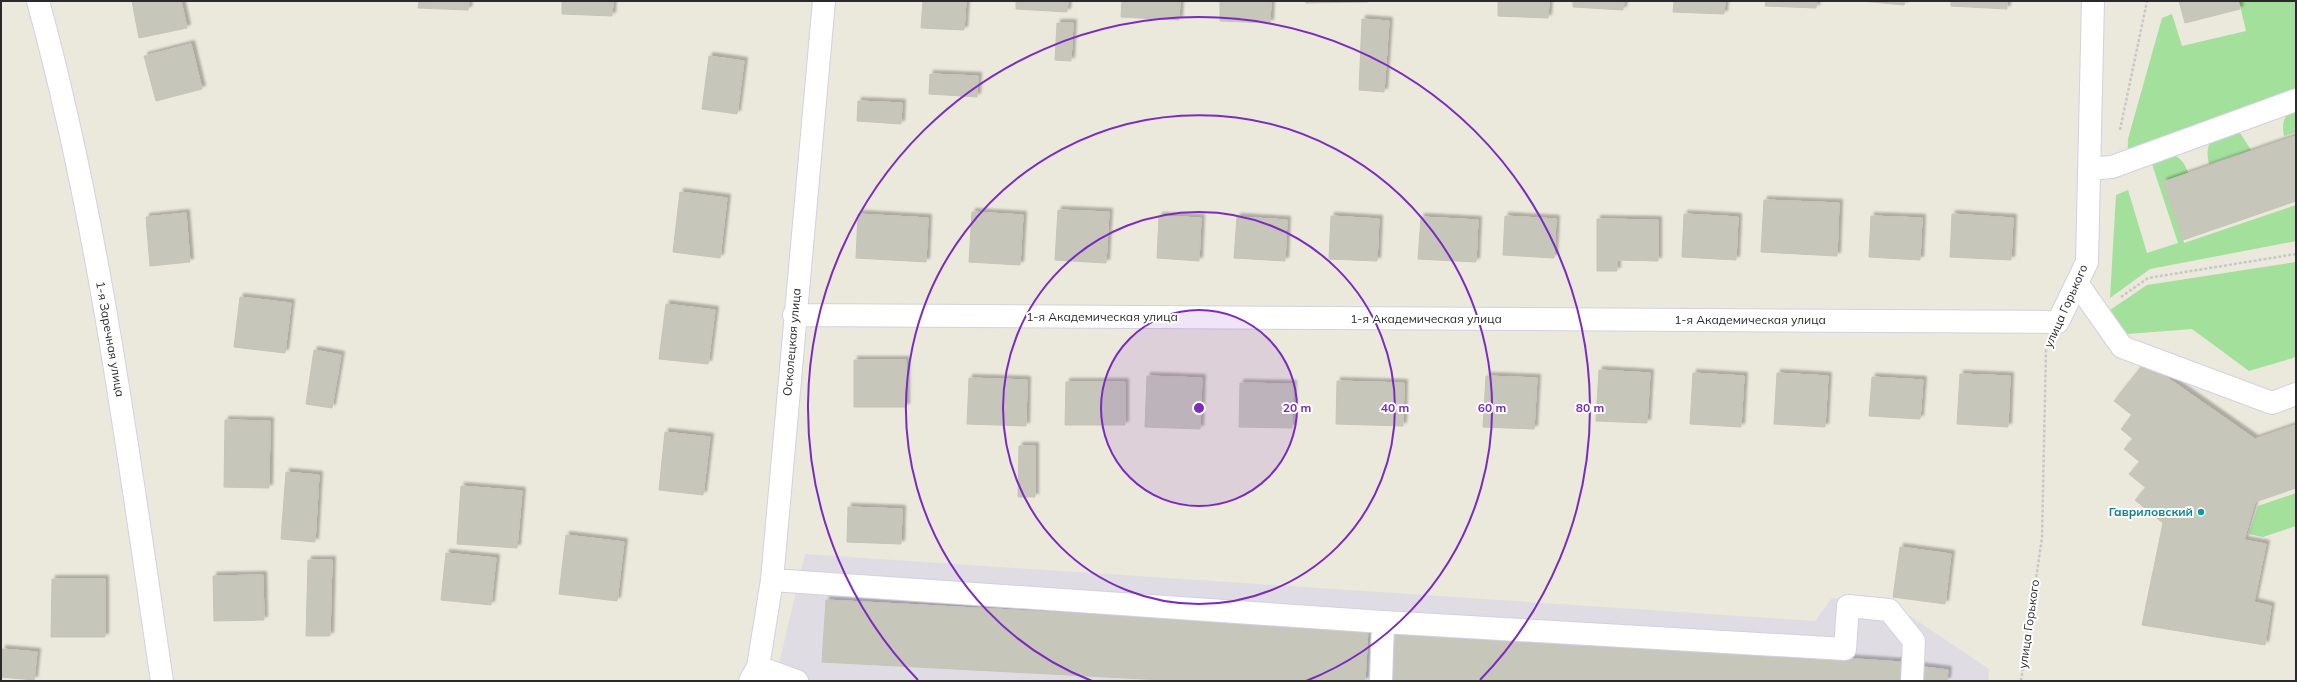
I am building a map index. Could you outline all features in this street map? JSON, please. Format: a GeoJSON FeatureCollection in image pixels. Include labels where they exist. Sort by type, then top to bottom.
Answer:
{"type":"FeatureCollection","features":[{"type":"Feature","properties":{"kind":"street","name":"1-я Заречная улица"},"geometry":{"type":"LineString","coordinates":[[38,1],[57,69],[112,343],[162,681]]}},
{"type":"Feature","properties":{"kind":"street","name":"Осколецкая улица"},"geometry":{"type":"LineString","coordinates":[[754,674],[772,580],[794,315],[824,1]]}},
{"type":"Feature","properties":{"kind":"street","name":"улица Горького"},"geometry":{"type":"LineString","coordinates":[[2058,322],[2087,262],[2093,1]]}},
{"type":"Feature","properties":{"kind":"street"},"geometry":{"type":"LineString","coordinates":[[2089,169],[2112,167],[2296,100]]}},
{"type":"Feature","properties":{"kind":"street"},"geometry":{"type":"LineString","coordinates":[[2077,283],[2122,347],[2272,403],[2296,394]]}},
{"type":"Feature","properties":{"kind":"street","name":"1-я Академическая улица"},"geometry":{"type":"LineString","coordinates":[[794,315],[2058,322]]}},
{"type":"Feature","properties":{"kind":"street"},"geometry":{"type":"LineString","coordinates":[[772,580],[1383,622],[1845,649],[1848,606],[1889,610],[1914,641],[1912,681]]}},
{"type":"Feature","properties":{"kind":"street"},"geometry":{"type":"LineString","coordinates":[[1381,681],[1383,622]]}},
{"type":"Feature","properties":{"kind":"street"},"geometry":{"type":"LineString","coordinates":[[754,674],[797,681]]}},
{"type":"Feature","properties":{"kind":"path"},"geometry":{"type":"LineString","coordinates":[[2112,167],[2147,1]]}},
{"type":"Feature","properties":{"kind":"path"},"geometry":{"type":"LineString","coordinates":[[2118,300],[2148,278],[2296,254]]}},
{"type":"Feature","properties":{"kind":"path","name":"улица Горького"},"geometry":{"type":"LineString","coordinates":[[2021,681],[2042,538],[2045,353],[2058,322]]}},
{"type":"Feature","properties":{"kind":"shaded area"},"geometry":{"type":"Polygon","coordinates":[[[805,554],[1815,621],[1832,598],[1892,604],[1989,669],[1988,681],[775,681],[805,554]]]}},
{"type":"Feature","properties":{"kind":"green space"},"geometry":{"type":"Polygon","coordinates":[[[2239,1],[2296,1],[2296,104],[2127,165],[2128,139],[2162,18],[2172,14],[2182,46],[2246,31],[2239,1]]]}},
{"type":"Feature","properties":{"kind":"green space"},"geometry":{"type":"Polygon","coordinates":[[[2296,105],[2296,132],[2284,136],[2283,126],[2285,119],[2296,105]]]}},
{"type":"Feature","properties":{"kind":"green space"},"geometry":{"type":"Polygon","coordinates":[[[2232,130],[2240,133],[2251,150],[2209,164],[2208,151],[2211,141],[2219,135],[2232,130]]]}},
{"type":"Feature","properties":{"kind":"green space"},"geometry":{"type":"Polygon","coordinates":[[[2168,153],[2181,160],[2188,173],[2163,182],[2184,243],[2296,205],[2296,241],[2150,269],[2110,298],[2116,195],[2128,190],[2147,253],[2178,243],[2150,158],[2168,153]]]}},
{"type":"Feature","properties":{"kind":"green space"},"geometry":{"type":"Polygon","coordinates":[[[2296,262],[2296,357],[2249,371],[2192,329],[2127,334],[2110,310],[2147,285],[2296,262]]]}},
{"type":"Feature","properties":{"kind":"green space"},"geometry":{"type":"Polygon","coordinates":[[[2296,493],[2296,526],[2263,537],[2249,534],[2258,506],[2296,493]]]}},
{"type":"Feature","properties":{"kind":"building"},"geometry":{"type":"Polygon","coordinates":[[[132,1],[181,1],[187,28],[139,38],[132,1]]]}},
{"type":"Feature","properties":{"kind":"building"},"geometry":{"type":"Polygon","coordinates":[[[419,1],[469,1],[468,10],[418,8],[419,1]]]}},
{"type":"Feature","properties":{"kind":"building"},"geometry":{"type":"Polygon","coordinates":[[[562,1],[613,1],[612,16],[562,14],[562,1]]]}},
{"type":"Feature","properties":{"kind":"building"},"geometry":{"type":"Polygon","coordinates":[[[923,1],[966,1],[964,30],[921,28],[923,1]]]}},
{"type":"Feature","properties":{"kind":"building"},"geometry":{"type":"Polygon","coordinates":[[[1016,1],[1068,1],[1067,12],[1016,9],[1016,1]]]}},
{"type":"Feature","properties":{"kind":"building"},"geometry":{"type":"Polygon","coordinates":[[[1122,1],[1180,1],[1179,20],[1121,17],[1122,1]]]}},
{"type":"Feature","properties":{"kind":"building"},"geometry":{"type":"Polygon","coordinates":[[[1220,1],[1271,1],[1270,23],[1220,21],[1220,1]]]}},
{"type":"Feature","properties":{"kind":"building"},"geometry":{"type":"Polygon","coordinates":[[[1306,1],[1368,1],[1368,2],[1306,3],[1306,1]]]}},
{"type":"Feature","properties":{"kind":"building"},"geometry":{"type":"Polygon","coordinates":[[[1498,1],[1549,1],[1548,18],[1498,16],[1498,1]]]}},
{"type":"Feature","properties":{"kind":"building"},"geometry":{"type":"Polygon","coordinates":[[[1573,1],[1624,1],[1623,10],[1573,7],[1573,1]]]}},
{"type":"Feature","properties":{"kind":"building"},"geometry":{"type":"Polygon","coordinates":[[[1674,1],[1725,1],[1724,14],[1673,12],[1674,1]]]}},
{"type":"Feature","properties":{"kind":"building"},"geometry":{"type":"Polygon","coordinates":[[[1766,1],[1817,1],[1816,8],[1765,6],[1766,1]]]}},
{"type":"Feature","properties":{"kind":"building"},"geometry":{"type":"Polygon","coordinates":[[[1861,1],[1905,1],[1904,5],[1861,1]]]}},
{"type":"Feature","properties":{"kind":"building"},"geometry":{"type":"Polygon","coordinates":[[[1951,1],[2007,1],[2007,9],[1951,6],[1951,1]]]}},
{"type":"Feature","properties":{"kind":"building"},"geometry":{"type":"Polygon","coordinates":[[[2179,1],[2238,1],[2240,9],[2185,23],[2179,1]]]}},
{"type":"Feature","properties":{"kind":"building"},"geometry":{"type":"Polygon","coordinates":[[[1362,19],[1389,21],[1384,92],[1359,90],[1362,19]]]}},
{"type":"Feature","properties":{"kind":"building"},"geometry":{"type":"Polygon","coordinates":[[[1057,23],[1073,23],[1071,61],[1055,60],[1057,23]]]}},
{"type":"Feature","properties":{"kind":"building"},"geometry":{"type":"Polygon","coordinates":[[[191,44],[202,89],[156,101],[144,56],[191,44]]]}},
{"type":"Feature","properties":{"kind":"building"},"geometry":{"type":"Polygon","coordinates":[[[709,56],[744,61],[737,114],[702,109],[709,56]]]}},
{"type":"Feature","properties":{"kind":"building"},"geometry":{"type":"Polygon","coordinates":[[[930,74],[978,76],[977,97],[929,94],[930,74]]]}},
{"type":"Feature","properties":{"kind":"building"},"geometry":{"type":"Polygon","coordinates":[[[858,101],[902,103],[901,124],[857,121],[858,101]]]}},
{"type":"Feature","properties":{"kind":"building"},"geometry":{"type":"Polygon","coordinates":[[[2296,136],[2296,201],[2183,240],[2163,182],[2296,136]]]}},
{"type":"Feature","properties":{"kind":"building"},"geometry":{"type":"Polygon","coordinates":[[[680,192],[727,198],[720,258],[673,252],[680,192]]]}},
{"type":"Feature","properties":{"kind":"building"},"geometry":{"type":"Polygon","coordinates":[[[1764,200],[1839,203],[1837,256],[1761,252],[1764,200]]]}},
{"type":"Feature","properties":{"kind":"building"},"geometry":{"type":"Polygon","coordinates":[[[1058,210],[1109,212],[1106,263],[1055,260],[1058,210]]]}},
{"type":"Feature","properties":{"kind":"building"},"geometry":{"type":"Polygon","coordinates":[[[972,212],[1023,215],[1020,265],[969,262],[972,212]]]}},
{"type":"Feature","properties":{"kind":"building"},"geometry":{"type":"Polygon","coordinates":[[[186,213],[190,262],[150,266],[146,217],[186,213]]]}},
{"type":"Feature","properties":{"kind":"building"},"geometry":{"type":"Polygon","coordinates":[[[858,214],[928,218],[926,262],[856,258],[858,214]]]}},
{"type":"Feature","properties":{"kind":"building"},"geometry":{"type":"Polygon","coordinates":[[[1684,214],[1738,217],[1736,260],[1682,257],[1684,214]]]}},
{"type":"Feature","properties":{"kind":"building"},"geometry":{"type":"Polygon","coordinates":[[[1952,214],[2013,218],[2011,260],[1950,257],[1952,214]]]}},
{"type":"Feature","properties":{"kind":"building"},"geometry":{"type":"Polygon","coordinates":[[[1159,216],[1201,218],[1199,261],[1157,258],[1159,216]]]}},
{"type":"Feature","properties":{"kind":"building"},"geometry":{"type":"Polygon","coordinates":[[[1331,216],[1379,219],[1377,261],[1329,259],[1331,216]]]}},
{"type":"Feature","properties":{"kind":"building"},"geometry":{"type":"Polygon","coordinates":[[[1505,216],[1556,219],[1554,258],[1503,255],[1505,216]]]}},
{"type":"Feature","properties":{"kind":"building"},"geometry":{"type":"Polygon","coordinates":[[[1871,216],[1922,218],[1920,260],[1869,257],[1871,216]]]}},
{"type":"Feature","properties":{"kind":"building"},"geometry":{"type":"Polygon","coordinates":[[[1237,217],[1287,220],[1285,261],[1234,258],[1237,217]]]}},
{"type":"Feature","properties":{"kind":"building"},"geometry":{"type":"Polygon","coordinates":[[[1421,217],[1478,220],[1476,262],[1418,259],[1421,217]]]}},
{"type":"Feature","properties":{"kind":"building"},"geometry":{"type":"Polygon","coordinates":[[[1597,219],[1658,220],[1658,261],[1617,260],[1617,271],[1597,271],[1597,219]]]}},
{"type":"Feature","properties":{"kind":"building"},"geometry":{"type":"Polygon","coordinates":[[[240,297],[291,303],[285,353],[234,347],[240,297]]]}},
{"type":"Feature","properties":{"kind":"building"},"geometry":{"type":"Polygon","coordinates":[[[666,304],[715,310],[708,364],[659,359],[666,304]]]}},
{"type":"Feature","properties":{"kind":"building"},"geometry":{"type":"Polygon","coordinates":[[[314,350],[341,355],[332,408],[306,404],[314,350]]]}},
{"type":"Feature","properties":{"kind":"building"},"geometry":{"type":"Polygon","coordinates":[[[854,360],[906,360],[906,407],[854,407],[854,360]]]}},
{"type":"Feature","properties":{"kind":"building","name":"Гавриловский"},"geometry":{"type":"Polygon","coordinates":[[[2145,362],[2255,439],[2296,425],[2296,488],[2255,502],[2244,540],[2266,544],[2254,602],[2271,606],[2265,645],[2142,625],[2163,523],[2135,500],[2146,488],[2129,474],[2140,462],[2124,449],[2133,439],[2121,429],[2132,415],[2114,401],[2145,362]]]}},
{"type":"Feature","properties":{"kind":"building"},"geometry":{"type":"Polygon","coordinates":[[[1599,370],[1650,373],[1647,423],[1596,421],[1599,370]]]}},
{"type":"Feature","properties":{"kind":"building"},"geometry":{"type":"Polygon","coordinates":[[[1693,373],[1744,376],[1741,427],[1690,424],[1693,373]]]}},
{"type":"Feature","properties":{"kind":"building"},"geometry":{"type":"Polygon","coordinates":[[[1777,373],[1828,376],[1825,427],[1774,424],[1777,373]]]}},
{"type":"Feature","properties":{"kind":"building"},"geometry":{"type":"Polygon","coordinates":[[[1960,374],[2010,376],[2008,427],[1957,424],[1960,374]]]}},
{"type":"Feature","properties":{"kind":"building"},"geometry":{"type":"Polygon","coordinates":[[[1147,376],[1202,378],[1200,429],[1145,427],[1147,376]]]}},
{"type":"Feature","properties":{"kind":"building"},"geometry":{"type":"Polygon","coordinates":[[[1486,376],[1537,378],[1534,429],[1483,427],[1486,376]]]}},
{"type":"Feature","properties":{"kind":"building"},"geometry":{"type":"Polygon","coordinates":[[[1872,377],[1923,380],[1920,419],[1869,416],[1872,377]]]}},
{"type":"Feature","properties":{"kind":"building"},"geometry":{"type":"Polygon","coordinates":[[[969,378],[1027,380],[1026,426],[967,424],[969,378]]]}},
{"type":"Feature","properties":{"kind":"building"},"geometry":{"type":"Polygon","coordinates":[[[1337,381],[1404,383],[1403,426],[1336,424],[1337,381]]]}},
{"type":"Feature","properties":{"kind":"building"},"geometry":{"type":"Polygon","coordinates":[[[1066,382],[1125,382],[1125,425],[1065,425],[1066,382]]]}},
{"type":"Feature","properties":{"kind":"building"},"geometry":{"type":"Polygon","coordinates":[[[1240,383],[1293,384],[1292,428],[1239,427],[1240,383]]]}},
{"type":"Feature","properties":{"kind":"building"},"geometry":{"type":"Polygon","coordinates":[[[225,420],[270,421],[269,488],[224,487],[225,420]]]}},
{"type":"Feature","properties":{"kind":"building"},"geometry":{"type":"Polygon","coordinates":[[[665,432],[710,437],[703,495],[659,490],[665,432]]]}},
{"type":"Feature","properties":{"kind":"building"},"geometry":{"type":"Polygon","coordinates":[[[1019,446],[1035,446],[1035,497],[1018,497],[1019,446]]]}},
{"type":"Feature","properties":{"kind":"building"},"geometry":{"type":"Polygon","coordinates":[[[286,472],[319,475],[315,542],[281,539],[286,472]]]}},
{"type":"Feature","properties":{"kind":"building"},"geometry":{"type":"Polygon","coordinates":[[[461,486],[522,491],[517,548],[457,544],[461,486]]]}},
{"type":"Feature","properties":{"kind":"building"},"geometry":{"type":"Polygon","coordinates":[[[848,507],[902,509],[901,544],[847,542],[848,507]]]}},
{"type":"Feature","properties":{"kind":"building"},"geometry":{"type":"Polygon","coordinates":[[[566,535],[624,542],[617,601],[559,594],[566,535]]]}},
{"type":"Feature","properties":{"kind":"building"},"geometry":{"type":"Polygon","coordinates":[[[1900,547],[1951,554],[1945,604],[1893,597],[1900,547]]]}},
{"type":"Feature","properties":{"kind":"building"},"geometry":{"type":"Polygon","coordinates":[[[446,553],[496,558],[491,605],[441,600],[446,553]]]}},
{"type":"Feature","properties":{"kind":"building"},"geometry":{"type":"Polygon","coordinates":[[[308,560],[332,560],[330,636],[306,636],[308,560]]]}},
{"type":"Feature","properties":{"kind":"building"},"geometry":{"type":"Polygon","coordinates":[[[263,575],[264,620],[214,621],[213,576],[263,575]]]}},
{"type":"Feature","properties":{"kind":"building"},"geometry":{"type":"Polygon","coordinates":[[[52,579],[105,579],[105,637],[51,637],[52,579]]]}},
{"type":"Feature","properties":{"kind":"building"},"geometry":{"type":"Polygon","coordinates":[[[826,600],[1368,629],[1365,681],[1182,681],[822,662],[826,600]]]}},
{"type":"Feature","properties":{"kind":"building"},"geometry":{"type":"Polygon","coordinates":[[[1396,628],[1901,662],[1901,681],[1391,681],[1396,628]]]}},
{"type":"Feature","properties":{"kind":"building"},"geometry":{"type":"Polygon","coordinates":[[[2,649],[37,652],[34,680],[1,677],[2,649]]]}},
{"type":"Feature","properties":{"kind":"building"},"geometry":{"type":"Polygon","coordinates":[[[1916,666],[1948,670],[1947,681],[1915,681],[1916,666]]]}},
{"type":"Feature","properties":{"kind":"place","name":"Гавриловский"},"geometry":{"type":"Point","coordinates":[2201,512]}}]}
